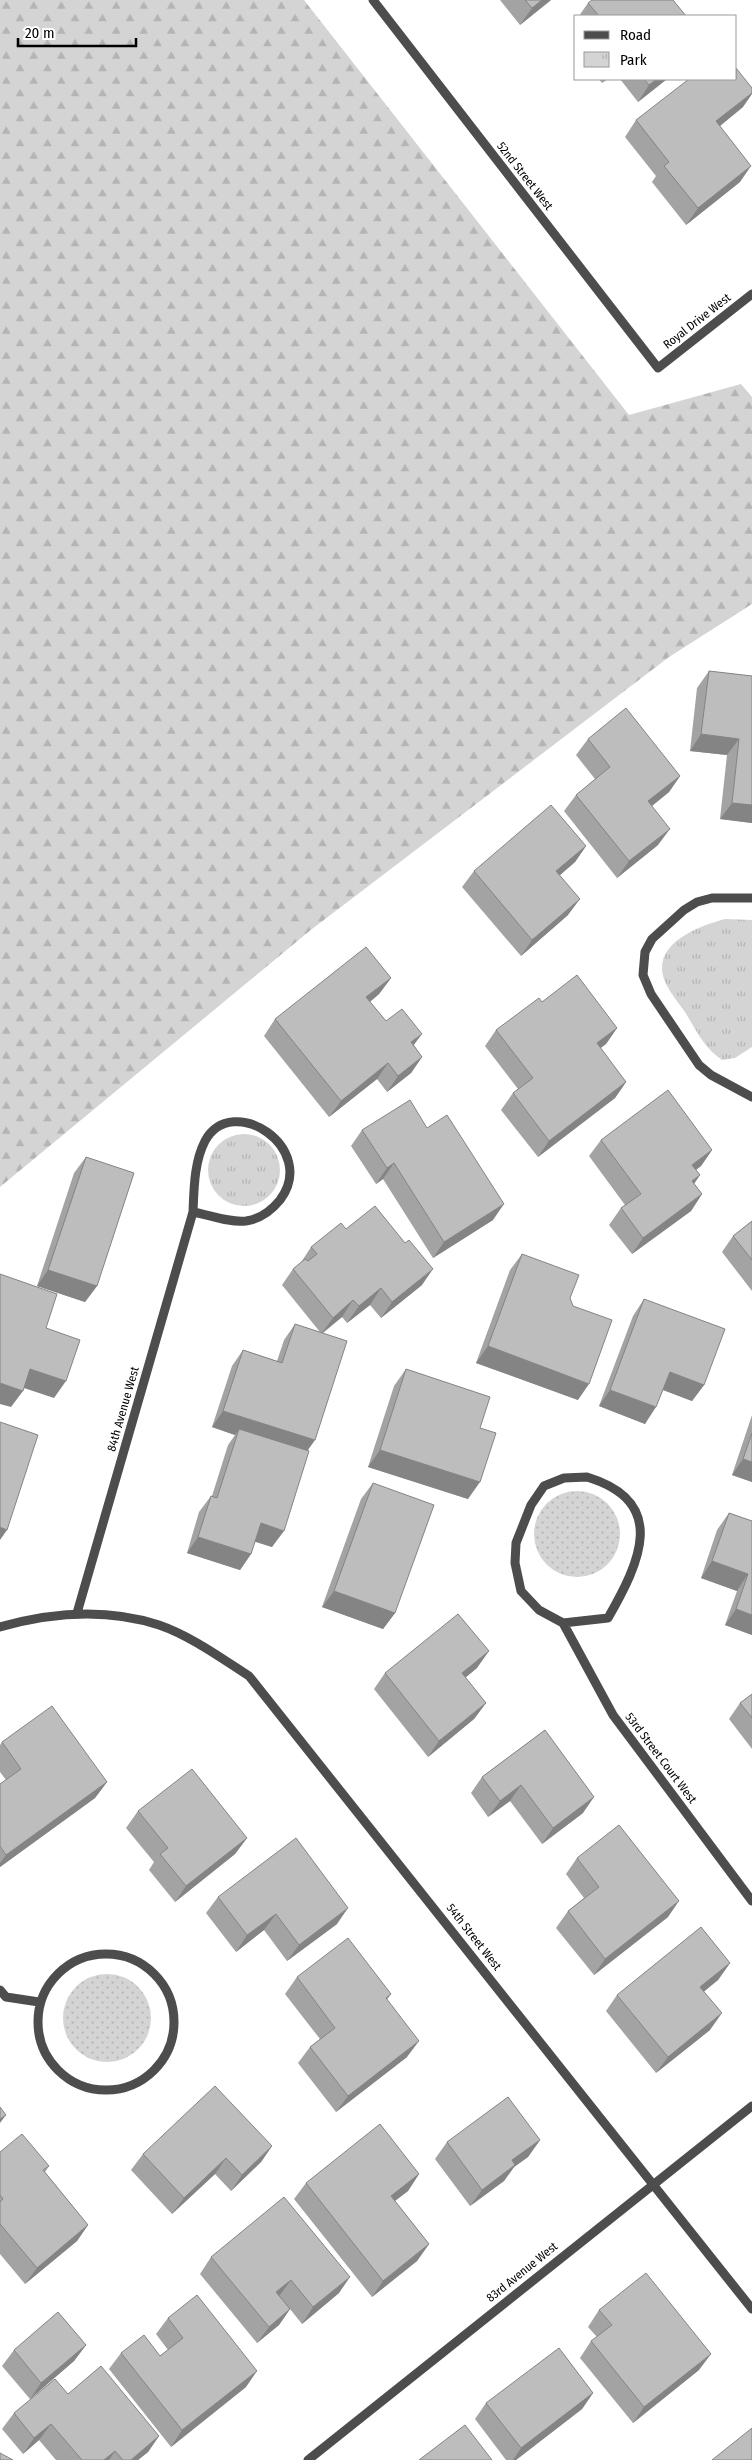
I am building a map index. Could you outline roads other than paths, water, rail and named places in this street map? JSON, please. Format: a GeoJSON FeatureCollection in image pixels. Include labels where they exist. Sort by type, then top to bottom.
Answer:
{"type":"FeatureCollection","features":[{"type":"Feature","properties":{"kind":"street","name":"52nd Street West"},"geometry":{"type":"LineString","coordinates":[[372,0],[658,368]]}},
{"type":"Feature","properties":{"kind":"street","name":"Royal Drive West"},"geometry":{"type":"LineString","coordinates":[[658,368],[752,294]]}},
{"type":"Feature","properties":{"kind":"street"},"geometry":{"type":"LineString","coordinates":[[752,898],[712,898],[697,902],[684,910],[652,939],[644,952],[643,975],[651,994],[699,1064],[711,1075],[752,1097]]}},
{"type":"Feature","properties":{"kind":"street","name":"84th Avenue West"},"geometry":{"type":"LineString","coordinates":[[76,1613],[193,1212],[195,1176],[205,1142],[213,1130],[228,1124],[244,1123],[260,1126],[273,1135],[283,1148],[289,1162],[289,1178],[284,1194],[274,1208],[260,1217],[244,1221],[193,1212]]}},
{"type":"Feature","properties":{"kind":"street"},"geometry":{"type":"LineString","coordinates":[[587,1477],[608,1483],[626,1496],[638,1514],[641,1537],[630,1576],[608,1618],[563,1623],[538,1610],[521,1591],[515,1563],[516,1542],[531,1505],[544,1486],[564,1478],[587,1477]]}},
{"type":"Feature","properties":{"kind":"street","name":"54th Street West"},"geometry":{"type":"LineString","coordinates":[[0,1627],[34,1617],[76,1613],[119,1615],[160,1625],[205,1647],[249,1676],[653,2182],[752,2309]]}},
{"type":"Feature","properties":{"kind":"street","name":"53rd Street Court West"},"geometry":{"type":"LineString","coordinates":[[563,1623],[613,1714],[752,1901]]}},
{"type":"Feature","properties":{"kind":"street"},"geometry":{"type":"LineString","coordinates":[[103,1954],[124,1956],[144,1966],[161,1981],[171,2001],[174,2023],[170,2044],[160,2064],[144,2079],[123,2088],[100,2089],[78,2084],[59,2071],[46,2053],[39,2032],[39,2002],[62,1970],[81,1958],[103,1954]]}},
{"type":"Feature","properties":{"kind":"street"},"geometry":{"type":"LineString","coordinates":[[0,1990],[6,1997],[39,2002]]}},
{"type":"Feature","properties":{"kind":"street","name":"83rd Avenue West"},"geometry":{"type":"LineString","coordinates":[[308,2460],[653,2182],[752,2106]]}}]}
